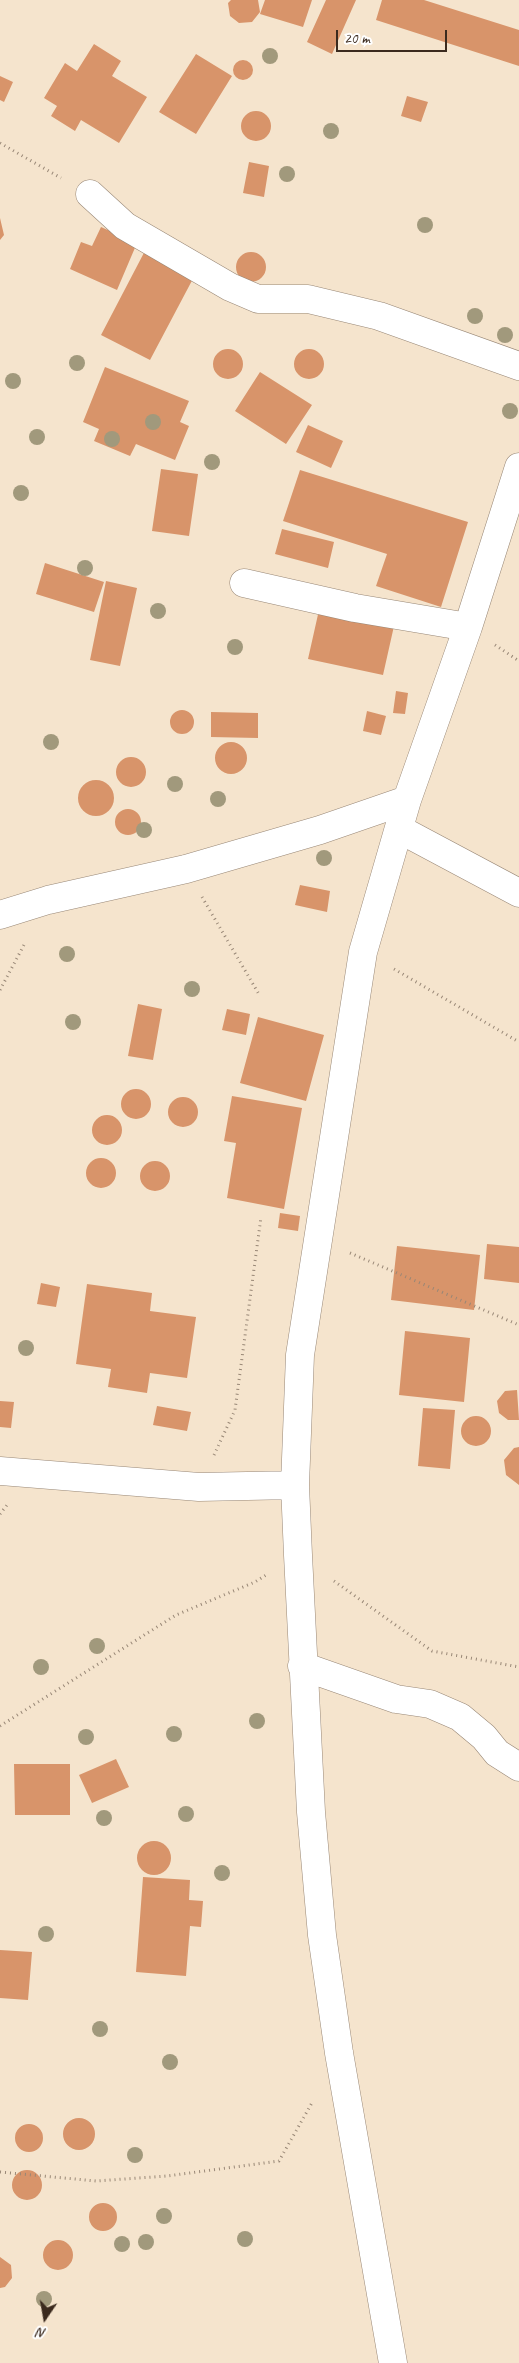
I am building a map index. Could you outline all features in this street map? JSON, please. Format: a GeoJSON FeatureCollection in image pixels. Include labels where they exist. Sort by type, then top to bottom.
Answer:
{"type":"FeatureCollection","features":[{"type":"Feature","properties":{"kind":"street"},"geometry":{"type":"LineString","coordinates":[[90,194],[125,226],[230,287],[258,299],[308,299],[379,316],[519,366]]}},
{"type":"Feature","properties":{"kind":"street"},"geometry":{"type":"LineString","coordinates":[[393,2363],[339,2053],[322,1935],[311,1812],[302,1666],[295,1485],[300,1355],[364,952],[407,800],[468,627],[519,467]]}},
{"type":"Feature","properties":{"kind":"street"},"geometry":{"type":"LineString","coordinates":[[244,583],[355,608],[468,627]]}},
{"type":"Feature","properties":{"kind":"street"},"geometry":{"type":"LineString","coordinates":[[0,915],[48,900],[186,869],[320,830],[407,800]]}},
{"type":"Feature","properties":{"kind":"street"},"geometry":{"type":"LineString","coordinates":[[399,829],[519,893]]}},
{"type":"Feature","properties":{"kind":"street"},"geometry":{"type":"LineString","coordinates":[[0,1471],[199,1487],[295,1485]]}},
{"type":"Feature","properties":{"kind":"street"},"geometry":{"type":"LineString","coordinates":[[302,1666],[396,1699],[430,1704],[460,1717],[484,1738],[497,1753],[519,1767]]}},
{"type":"Feature","properties":{"kind":"path"},"geometry":{"type":"LineString","coordinates":[[0,143],[90,194]]}},
{"type":"Feature","properties":{"kind":"path"},"geometry":{"type":"LineString","coordinates":[[186,869],[260,996]]}},
{"type":"Feature","properties":{"kind":"path"},"geometry":{"type":"LineString","coordinates":[[0,990],[48,900]]}},
{"type":"Feature","properties":{"kind":"path"},"geometry":{"type":"LineString","coordinates":[[364,952],[519,1042]]}},
{"type":"Feature","properties":{"kind":"path"},"geometry":{"type":"LineString","coordinates":[[199,1487],[235,1410],[261,1217]]}},
{"type":"Feature","properties":{"kind":"path"},"geometry":{"type":"LineString","coordinates":[[318,1239],[519,1326]]}},
{"type":"Feature","properties":{"kind":"path"},"geometry":{"type":"LineString","coordinates":[[0,1726],[176,1615],[255,1582],[298,1556],[432,1651],[519,1667]]}},
{"type":"Feature","properties":{"kind":"path"},"geometry":{"type":"LineString","coordinates":[[0,2172],[96,2181],[167,2176],[279,2161],[339,2053]]}},
{"type":"Feature","properties":{"kind":"building"},"geometry":{"type":"Polygon","coordinates":[[[231,0],[258,0],[260,12],[252,22],[239,23],[230,16],[228,3],[231,0]]]}},
{"type":"Feature","properties":{"kind":"building"},"geometry":{"type":"Polygon","coordinates":[[[265,0],[312,0],[303,27],[260,14],[265,0]]]}},
{"type":"Feature","properties":{"kind":"building"},"geometry":{"type":"Polygon","coordinates":[[[326,0],[356,0],[332,54],[307,42],[326,0]]]}},
{"type":"Feature","properties":{"kind":"building"},"geometry":{"type":"Polygon","coordinates":[[[382,0],[424,0],[519,30],[519,66],[376,20],[382,0]]]}},
{"type":"Feature","properties":{"kind":"building"},"geometry":{"type":"Polygon","coordinates":[[[94,44],[121,61],[112,76],[147,97],[119,143],[81,120],[75,131],[51,116],[57,106],[44,98],[65,63],[77,71],[94,44]]]}},
{"type":"Feature","properties":{"kind":"building"},"geometry":{"type":"Polygon","coordinates":[[[196,54],[232,76],[196,134],[159,112],[196,54]]]}},
{"type":"Feature","properties":{"kind":"building"},"geometry":{"type":"Polygon","coordinates":[[[243,60],[250,63],[253,70],[250,77],[243,80],[236,77],[233,70],[236,63],[243,60]]]}},
{"type":"Feature","properties":{"kind":"building"},"geometry":{"type":"Polygon","coordinates":[[[0,76],[13,82],[4,102],[0,100],[0,76]]]}},
{"type":"Feature","properties":{"kind":"building"},"geometry":{"type":"Polygon","coordinates":[[[407,96],[428,102],[421,122],[401,116],[407,96]]]}},
{"type":"Feature","properties":{"kind":"building"},"geometry":{"type":"Polygon","coordinates":[[[256,111],[267,115],[271,126],[267,137],[256,141],[245,137],[241,126],[245,115],[256,111]]]}},
{"type":"Feature","properties":{"kind":"building"},"geometry":{"type":"Polygon","coordinates":[[[249,162],[269,166],[264,197],[243,193],[249,162]]]}},
{"type":"Feature","properties":{"kind":"building"},"geometry":{"type":"Polygon","coordinates":[[[0,218],[4,235],[0,240],[0,218]]]}},
{"type":"Feature","properties":{"kind":"building"},"geometry":{"type":"Polygon","coordinates":[[[101,227],[137,243],[117,290],[70,269],[81,242],[92,246],[101,227]]]}},
{"type":"Feature","properties":{"kind":"building"},"geometry":{"type":"Polygon","coordinates":[[[147,247],[196,273],[150,360],[101,335],[147,247]]]}},
{"type":"Feature","properties":{"kind":"building"},"geometry":{"type":"Polygon","coordinates":[[[251,252],[262,256],[266,267],[262,278],[251,282],[240,278],[236,267],[240,256],[251,252]]]}},
{"type":"Feature","properties":{"kind":"building"},"geometry":{"type":"Polygon","coordinates":[[[228,349],[239,353],[243,364],[239,375],[228,379],[217,375],[213,364],[217,353],[228,349]]]}},
{"type":"Feature","properties":{"kind":"building"},"geometry":{"type":"Polygon","coordinates":[[[309,349],[320,353],[324,364],[320,375],[309,379],[298,375],[294,364],[298,353],[309,349]]]}},
{"type":"Feature","properties":{"kind":"building"},"geometry":{"type":"Polygon","coordinates":[[[105,367],[189,401],[180,422],[189,426],[175,460],[136,444],[130,456],[94,441],[99,429],[83,422],[105,367]]]}},
{"type":"Feature","properties":{"kind":"building"},"geometry":{"type":"Polygon","coordinates":[[[260,372],[312,405],[286,444],[235,411],[260,372]]]}},
{"type":"Feature","properties":{"kind":"building"},"geometry":{"type":"Polygon","coordinates":[[[308,425],[343,441],[331,468],[296,452],[308,425]]]}},
{"type":"Feature","properties":{"kind":"building"},"geometry":{"type":"Polygon","coordinates":[[[161,469],[198,474],[189,536],[152,531],[161,469]]]}},
{"type":"Feature","properties":{"kind":"building"},"geometry":{"type":"Polygon","coordinates":[[[300,470],[468,522],[441,607],[376,586],[387,554],[283,521],[300,470]]]}},
{"type":"Feature","properties":{"kind":"building"},"geometry":{"type":"Polygon","coordinates":[[[282,529],[334,542],[328,568],[275,554],[282,529]]]}},
{"type":"Feature","properties":{"kind":"building"},"geometry":{"type":"Polygon","coordinates":[[[45,563],[104,582],[94,612],[36,594],[45,563]]]}},
{"type":"Feature","properties":{"kind":"building"},"geometry":{"type":"Polygon","coordinates":[[[106,581],[137,588],[120,666],[90,660],[106,581]]]}},
{"type":"Feature","properties":{"kind":"building"},"geometry":{"type":"Polygon","coordinates":[[[319,610],[394,626],[383,675],[308,659],[319,610]]]}},
{"type":"Feature","properties":{"kind":"building"},"geometry":{"type":"Polygon","coordinates":[[[396,691],[408,693],[405,714],[393,713],[396,691]]]}},
{"type":"Feature","properties":{"kind":"building"},"geometry":{"type":"Polygon","coordinates":[[[177,710],[187,710],[194,717],[194,727],[187,734],[177,734],[170,727],[170,717],[177,710]]]}},
{"type":"Feature","properties":{"kind":"building"},"geometry":{"type":"Polygon","coordinates":[[[367,711],[386,716],[381,735],[363,731],[367,711]]]}},
{"type":"Feature","properties":{"kind":"building"},"geometry":{"type":"Polygon","coordinates":[[[211,712],[258,713],[258,738],[211,737],[211,712]]]}},
{"type":"Feature","properties":{"kind":"building"},"geometry":{"type":"Polygon","coordinates":[[[231,742],[242,747],[247,758],[242,769],[231,774],[220,769],[215,758],[220,747],[231,742]]]}},
{"type":"Feature","properties":{"kind":"building"},"geometry":{"type":"Polygon","coordinates":[[[131,757],[142,761],[146,772],[142,783],[131,787],[120,783],[116,772],[120,761],[131,757]]]}},
{"type":"Feature","properties":{"kind":"building"},"geometry":{"type":"Polygon","coordinates":[[[96,780],[103,781],[109,785],[113,791],[113,805],[109,811],[103,815],[96,816],[89,815],[83,811],[79,805],[78,798],[79,791],[83,785],[89,781],[96,780]]]}},
{"type":"Feature","properties":{"kind":"building"},"geometry":{"type":"Polygon","coordinates":[[[128,809],[137,813],[141,822],[137,831],[128,835],[119,831],[115,822],[119,813],[128,809]]]}},
{"type":"Feature","properties":{"kind":"building"},"geometry":{"type":"Polygon","coordinates":[[[300,885],[330,891],[327,912],[295,905],[300,885]]]}},
{"type":"Feature","properties":{"kind":"building"},"geometry":{"type":"Polygon","coordinates":[[[138,1004],[162,1009],[153,1060],[128,1056],[138,1004]]]}},
{"type":"Feature","properties":{"kind":"building"},"geometry":{"type":"Polygon","coordinates":[[[227,1009],[250,1014],[246,1035],[222,1030],[227,1009]]]}},
{"type":"Feature","properties":{"kind":"building"},"geometry":{"type":"Polygon","coordinates":[[[258,1017],[324,1035],[306,1101],[240,1083],[258,1017]]]}},
{"type":"Feature","properties":{"kind":"building"},"geometry":{"type":"Polygon","coordinates":[[[136,1089],[147,1093],[151,1104],[147,1115],[136,1119],[125,1115],[121,1104],[125,1093],[136,1089]]]}},
{"type":"Feature","properties":{"kind":"building"},"geometry":{"type":"Polygon","coordinates":[[[232,1096],[302,1108],[284,1209],[227,1198],[236,1143],[224,1141],[232,1096]]]}},
{"type":"Feature","properties":{"kind":"building"},"geometry":{"type":"Polygon","coordinates":[[[183,1097],[194,1101],[198,1112],[194,1123],[183,1127],[172,1123],[168,1112],[172,1101],[183,1097]]]}},
{"type":"Feature","properties":{"kind":"building"},"geometry":{"type":"Polygon","coordinates":[[[107,1115],[118,1119],[122,1130],[118,1141],[107,1145],[96,1141],[92,1130],[96,1119],[107,1115]]]}},
{"type":"Feature","properties":{"kind":"building"},"geometry":{"type":"Polygon","coordinates":[[[101,1158],[112,1162],[116,1173],[112,1184],[101,1188],[90,1184],[86,1173],[90,1162],[101,1158]]]}},
{"type":"Feature","properties":{"kind":"building"},"geometry":{"type":"Polygon","coordinates":[[[155,1161],[166,1165],[170,1176],[166,1187],[155,1191],[144,1187],[140,1176],[144,1165],[155,1161]]]}},
{"type":"Feature","properties":{"kind":"building"},"geometry":{"type":"Polygon","coordinates":[[[280,1213],[300,1216],[298,1231],[278,1228],[280,1213]]]}},
{"type":"Feature","properties":{"kind":"building"},"geometry":{"type":"Polygon","coordinates":[[[487,1244],[519,1247],[519,1283],[484,1279],[487,1244]]]}},
{"type":"Feature","properties":{"kind":"building"},"geometry":{"type":"Polygon","coordinates":[[[397,1246],[480,1255],[474,1310],[391,1300],[397,1246]]]}},
{"type":"Feature","properties":{"kind":"building"},"geometry":{"type":"Polygon","coordinates":[[[41,1283],[60,1287],[56,1307],[37,1304],[41,1283]]]}},
{"type":"Feature","properties":{"kind":"building"},"geometry":{"type":"Polygon","coordinates":[[[87,1284],[152,1293],[150,1311],[196,1317],[187,1378],[150,1373],[147,1393],[108,1387],[111,1369],[76,1364],[87,1284]]]}},
{"type":"Feature","properties":{"kind":"building"},"geometry":{"type":"Polygon","coordinates":[[[405,1331],[470,1338],[464,1402],[399,1395],[405,1331]]]}},
{"type":"Feature","properties":{"kind":"building"},"geometry":{"type":"Polygon","coordinates":[[[517,1390],[519,1420],[508,1420],[499,1413],[497,1401],[505,1391],[517,1390]]]}},
{"type":"Feature","properties":{"kind":"building"},"geometry":{"type":"Polygon","coordinates":[[[0,1401],[14,1402],[11,1428],[0,1427],[0,1401]]]}},
{"type":"Feature","properties":{"kind":"building"},"geometry":{"type":"Polygon","coordinates":[[[157,1406],[191,1412],[187,1431],[153,1425],[157,1406]]]}},
{"type":"Feature","properties":{"kind":"building"},"geometry":{"type":"Polygon","coordinates":[[[423,1408],[455,1410],[450,1469],[418,1466],[423,1408]]]}},
{"type":"Feature","properties":{"kind":"building"},"geometry":{"type":"Polygon","coordinates":[[[476,1416],[487,1420],[491,1431],[487,1442],[476,1446],[465,1442],[461,1431],[465,1420],[476,1416]]]}},
{"type":"Feature","properties":{"kind":"building"},"geometry":{"type":"Polygon","coordinates":[[[519,1447],[519,1485],[506,1475],[504,1460],[514,1448],[519,1447]]]}},
{"type":"Feature","properties":{"kind":"building"},"geometry":{"type":"Polygon","coordinates":[[[116,1759],[129,1787],[92,1803],[79,1775],[116,1759]]]}},
{"type":"Feature","properties":{"kind":"building"},"geometry":{"type":"Polygon","coordinates":[[[14,1764],[70,1764],[70,1815],[15,1815],[14,1764]]]}},
{"type":"Feature","properties":{"kind":"building"},"geometry":{"type":"Polygon","coordinates":[[[154,1841],[161,1842],[166,1846],[170,1851],[170,1865],[166,1870],[161,1874],[154,1875],[147,1874],[142,1870],[138,1865],[137,1858],[138,1851],[142,1846],[147,1842],[154,1841]]]}},
{"type":"Feature","properties":{"kind":"building"},"geometry":{"type":"Polygon","coordinates":[[[143,1877],[190,1880],[189,1900],[203,1901],[201,1927],[190,1926],[186,1976],[136,1972],[143,1877]]]}},
{"type":"Feature","properties":{"kind":"building"},"geometry":{"type":"Polygon","coordinates":[[[0,1950],[32,1952],[28,2000],[0,1998],[0,1950]]]}},
{"type":"Feature","properties":{"kind":"building"},"geometry":{"type":"Polygon","coordinates":[[[79,2118],[85,2119],[90,2123],[94,2128],[94,2140],[90,2145],[85,2149],[79,2150],[73,2149],[68,2145],[64,2140],[63,2134],[64,2128],[68,2123],[73,2119],[79,2118]]]}},
{"type":"Feature","properties":{"kind":"building"},"geometry":{"type":"Polygon","coordinates":[[[29,2124],[39,2128],[43,2138],[39,2148],[29,2152],[19,2148],[15,2138],[19,2128],[29,2124]]]}},
{"type":"Feature","properties":{"kind":"building"},"geometry":{"type":"Polygon","coordinates":[[[27,2170],[38,2174],[42,2185],[38,2196],[27,2200],[16,2196],[12,2185],[16,2174],[27,2170]]]}},
{"type":"Feature","properties":{"kind":"building"},"geometry":{"type":"Polygon","coordinates":[[[103,2203],[113,2207],[117,2217],[113,2227],[103,2231],[93,2227],[89,2217],[93,2207],[103,2203]]]}},
{"type":"Feature","properties":{"kind":"building"},"geometry":{"type":"Polygon","coordinates":[[[58,2240],[69,2244],[73,2255],[69,2266],[58,2270],[47,2266],[43,2255],[47,2244],[58,2240]]]}},
{"type":"Feature","properties":{"kind":"building"},"geometry":{"type":"Polygon","coordinates":[[[0,2257],[11,2265],[12,2278],[5,2287],[0,2288],[0,2257]]]}}]}
